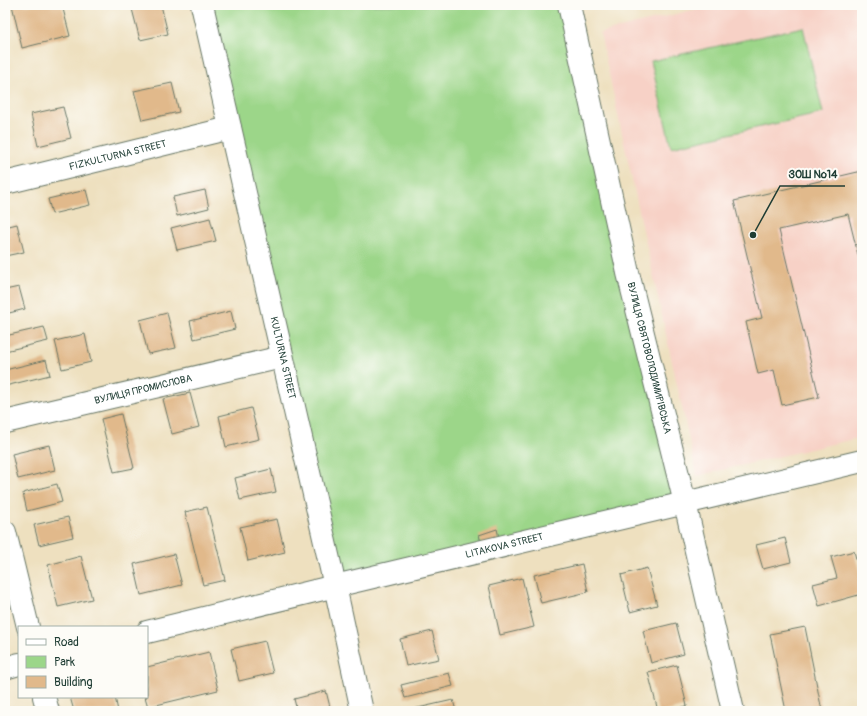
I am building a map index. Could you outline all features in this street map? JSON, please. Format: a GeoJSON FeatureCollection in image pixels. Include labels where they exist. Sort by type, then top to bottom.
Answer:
{"type":"FeatureCollection","features":[{"type":"Feature","properties":{"kind":"street","name":"KULTURNA STREET"},"geometry":{"type":"LineString","coordinates":[[202,5],[335,586],[362,711]]}},
{"type":"Feature","properties":{"kind":"street","name":"ВУЛИЦЯ СВЯТОВОЛОДИМИРІВСЬКА"},"geometry":{"type":"LineString","coordinates":[[569,5],[628,273],[734,711]]}},
{"type":"Feature","properties":{"kind":"street","name":"FIZKULTURNA STREET"},"geometry":{"type":"LineString","coordinates":[[5,183],[230,128]]}},
{"type":"Feature","properties":{"kind":"street","name":"ВУЛИЦЯ ПРОМИСЛОВА"},"geometry":{"type":"LineString","coordinates":[[5,422],[282,357]]}},
{"type":"Feature","properties":{"kind":"street","name":"LITAKOVA STREET"},"geometry":{"type":"LineString","coordinates":[[148,632],[862,461]]}},
{"type":"Feature","properties":{"kind":"street"},"geometry":{"type":"LineString","coordinates":[[5,532],[28,626]]}},
{"type":"Feature","properties":{"kind":"street"},"geometry":{"type":"LineString","coordinates":[[5,668],[18,664]]}},
{"type":"Feature","properties":{"kind":"street"},"geometry":{"type":"LineString","coordinates":[[44,698],[48,711]]}},
{"type":"Feature","properties":{"kind":"shaded area"},"geometry":{"type":"Polygon","coordinates":[[[712,5],[862,5],[862,437],[697,476],[600,33],[712,5]]]}},
{"type":"Feature","properties":{"kind":"green space"},"geometry":{"type":"Polygon","coordinates":[[[202,5],[569,5],[685,503],[335,586],[202,5]]]}},
{"type":"Feature","properties":{"kind":"green space"},"geometry":{"type":"Polygon","coordinates":[[[803,27],[823,113],[671,147],[651,61],[803,27]]]}},
{"type":"Feature","properties":{"kind":"building"},"geometry":{"type":"Polygon","coordinates":[[[12,5],[62,5],[70,36],[22,48],[12,5]]]}},
{"type":"Feature","properties":{"kind":"building"},"geometry":{"type":"Polygon","coordinates":[[[131,5],[161,5],[168,34],[140,40],[131,5]]]}},
{"type":"Feature","properties":{"kind":"building"},"geometry":{"type":"Polygon","coordinates":[[[172,83],[179,112],[142,120],[134,91],[172,83]]]}},
{"type":"Feature","properties":{"kind":"building"},"geometry":{"type":"Polygon","coordinates":[[[63,107],[71,138],[38,146],[31,114],[63,107]]]}},
{"type":"Feature","properties":{"kind":"building"},"geometry":{"type":"Polygon","coordinates":[[[862,171],[862,271],[848,214],[779,230],[819,397],[782,405],[774,370],[758,374],[746,322],[762,318],[734,201],[862,171]]]}},
{"type":"Feature","properties":{"kind":"building"},"geometry":{"type":"Polygon","coordinates":[[[86,190],[90,205],[52,214],[48,199],[86,190]]]}},
{"type":"Feature","properties":{"kind":"building"},"geometry":{"type":"Polygon","coordinates":[[[205,190],[209,208],[177,216],[173,197],[205,190]]]}},
{"type":"Feature","properties":{"kind":"building"},"geometry":{"type":"Polygon","coordinates":[[[210,218],[216,241],[177,250],[171,228],[210,218]]]}},
{"type":"Feature","properties":{"kind":"building"},"geometry":{"type":"Polygon","coordinates":[[[17,224],[24,252],[5,256],[5,227],[17,224]]]}},
{"type":"Feature","properties":{"kind":"building"},"geometry":{"type":"Polygon","coordinates":[[[19,287],[25,309],[5,314],[5,290],[19,287]]]}},
{"type":"Feature","properties":{"kind":"building"},"geometry":{"type":"Polygon","coordinates":[[[231,311],[235,329],[194,339],[190,321],[231,311]]]}},
{"type":"Feature","properties":{"kind":"building"},"geometry":{"type":"Polygon","coordinates":[[[167,313],[176,348],[148,354],[140,320],[167,313]]]}},
{"type":"Feature","properties":{"kind":"building"},"geometry":{"type":"Polygon","coordinates":[[[44,327],[48,341],[5,351],[5,336],[44,327]]]}},
{"type":"Feature","properties":{"kind":"building"},"geometry":{"type":"Polygon","coordinates":[[[85,334],[91,362],[62,369],[55,341],[85,334]]]}},
{"type":"Feature","properties":{"kind":"building"},"geometry":{"type":"Polygon","coordinates":[[[46,360],[50,375],[5,386],[5,370],[46,360]]]}},
{"type":"Feature","properties":{"kind":"building"},"geometry":{"type":"Polygon","coordinates":[[[190,393],[199,427],[172,434],[163,399],[190,393]]]}},
{"type":"Feature","properties":{"kind":"building"},"geometry":{"type":"Polygon","coordinates":[[[251,408],[259,439],[226,447],[219,416],[251,408]]]}},
{"type":"Feature","properties":{"kind":"building"},"geometry":{"type":"Polygon","coordinates":[[[121,414],[134,468],[114,472],[101,419],[121,414]]]}},
{"type":"Feature","properties":{"kind":"building"},"geometry":{"type":"Polygon","coordinates":[[[49,445],[55,470],[18,479],[12,454],[49,445]]]}},
{"type":"Feature","properties":{"kind":"building"},"geometry":{"type":"Polygon","coordinates":[[[271,469],[276,492],[240,500],[235,478],[271,469]]]}},
{"type":"Feature","properties":{"kind":"building"},"geometry":{"type":"Polygon","coordinates":[[[57,484],[62,502],[27,511],[23,493],[57,484]]]}},
{"type":"Feature","properties":{"kind":"building"},"geometry":{"type":"Polygon","coordinates":[[[207,507],[225,580],[203,585],[185,512],[207,507]]]}},
{"type":"Feature","properties":{"kind":"building"},"geometry":{"type":"Polygon","coordinates":[[[68,517],[73,537],[39,545],[34,525],[68,517]]]}},
{"type":"Feature","properties":{"kind":"building"},"geometry":{"type":"Polygon","coordinates":[[[277,519],[285,552],[248,561],[240,527],[277,519]]]}},
{"type":"Feature","properties":{"kind":"building"},"geometry":{"type":"Polygon","coordinates":[[[497,529],[500,542],[482,546],[479,535],[497,529]]]}},
{"type":"Feature","properties":{"kind":"building"},"geometry":{"type":"Polygon","coordinates":[[[785,538],[791,562],[763,569],[756,545],[785,538]]]}},
{"type":"Feature","properties":{"kind":"building"},"geometry":{"type":"Polygon","coordinates":[[[854,551],[862,582],[862,594],[819,606],[813,584],[837,578],[831,557],[854,551]]]}},
{"type":"Feature","properties":{"kind":"building"},"geometry":{"type":"Polygon","coordinates":[[[174,554],[182,585],[141,595],[134,564],[174,554]]]}},
{"type":"Feature","properties":{"kind":"building"},"geometry":{"type":"Polygon","coordinates":[[[81,556],[92,599],[58,607],[48,565],[81,556]]]}},
{"type":"Feature","properties":{"kind":"building"},"geometry":{"type":"Polygon","coordinates":[[[582,564],[588,592],[541,603],[534,575],[582,564]]]}},
{"type":"Feature","properties":{"kind":"building"},"geometry":{"type":"Polygon","coordinates":[[[647,568],[657,605],[630,612],[621,575],[647,568]]]}},
{"type":"Feature","properties":{"kind":"building"},"geometry":{"type":"Polygon","coordinates":[[[522,578],[534,627],[500,635],[489,586],[522,578]]]}},
{"type":"Feature","properties":{"kind":"building"},"geometry":{"type":"Polygon","coordinates":[[[676,623],[684,654],[651,663],[643,631],[676,623]]]}},
{"type":"Feature","properties":{"kind":"building"},"geometry":{"type":"Polygon","coordinates":[[[805,627],[822,711],[786,711],[770,634],[805,627]]]}},
{"type":"Feature","properties":{"kind":"building"},"geometry":{"type":"Polygon","coordinates":[[[432,631],[439,659],[406,666],[400,639],[432,631]]]}},
{"type":"Feature","properties":{"kind":"building"},"geometry":{"type":"Polygon","coordinates":[[[265,641],[273,673],[239,681],[231,649],[265,641]]]}},
{"type":"Feature","properties":{"kind":"building"},"geometry":{"type":"Polygon","coordinates":[[[209,652],[218,690],[148,707],[145,698],[148,698],[148,667],[209,652]]]}},
{"type":"Feature","properties":{"kind":"building"},"geometry":{"type":"Polygon","coordinates":[[[677,665],[687,706],[667,711],[658,711],[648,672],[677,665]]]}},
{"type":"Feature","properties":{"kind":"building"},"geometry":{"type":"Polygon","coordinates":[[[449,673],[453,686],[405,698],[401,685],[449,673]]]}},
{"type":"Feature","properties":{"kind":"building"},"geometry":{"type":"Polygon","coordinates":[[[326,691],[331,711],[297,711],[294,699],[326,691]]]}},
{"type":"Feature","properties":{"kind":"building"},"geometry":{"type":"Polygon","coordinates":[[[70,698],[115,698],[118,711],[74,711],[70,698]]]}},
{"type":"Feature","properties":{"kind":"building"},"geometry":{"type":"Polygon","coordinates":[[[453,700],[456,711],[409,711],[409,710],[453,700]]]}},
{"type":"Feature","properties":{"kind":"place","name":"ЗОШ №14"},"geometry":{"type":"Point","coordinates":[753,235]}}]}
